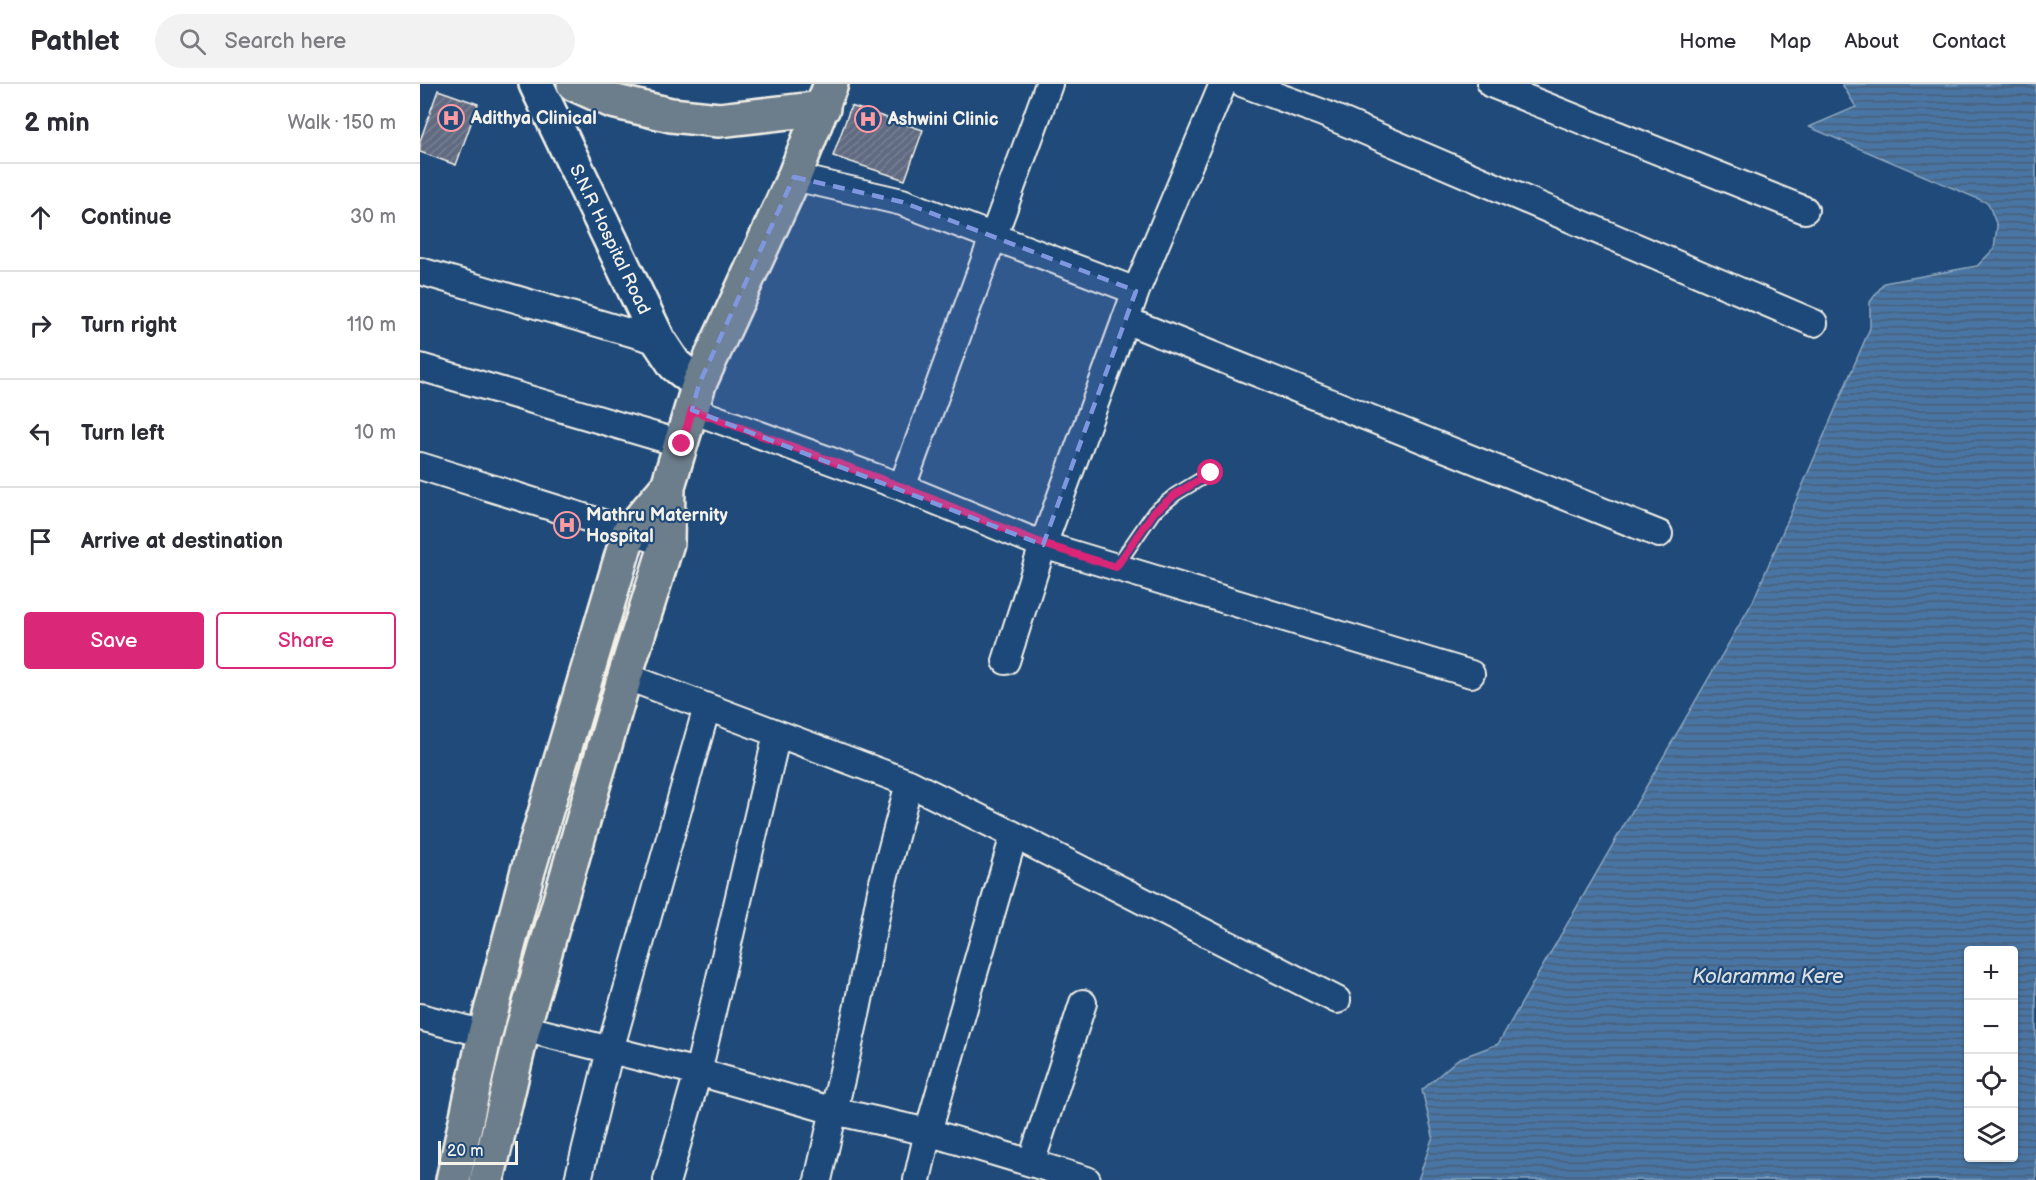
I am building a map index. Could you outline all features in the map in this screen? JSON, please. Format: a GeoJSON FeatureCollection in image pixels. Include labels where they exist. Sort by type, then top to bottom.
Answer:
{"type":"FeatureCollection","features":[{"type":"Feature","properties":{"kind":"main road","name":"S.N.R Hospital Road"},"geometry":{"type":"LineString","coordinates":[[536,84],[658,341],[695,397]]}},
{"type":"Feature","properties":{"kind":"main road"},"geometry":{"type":"LineString","coordinates":[[574,84],[612,101],[671,116],[719,120],[827,96]]}},
{"type":"Feature","properties":{"kind":"main road"},"geometry":{"type":"LineString","coordinates":[[487,1180],[523,1028],[625,676],[667,543],[668,486],[695,397],[794,177],[827,96]]}},
{"type":"Feature","properties":{"kind":"main road"},"geometry":{"type":"LineString","coordinates":[[453,1180],[485,1034],[527,874],[629,532],[668,486]]}},
{"type":"Feature","properties":{"kind":"street"},"geometry":{"type":"LineString","coordinates":[[902,487],[1048,84]]}},
{"type":"Feature","properties":{"kind":"street"},"geometry":{"type":"LineString","coordinates":[[1006,661],[1043,544],[1125,320],[1223,84]]}},
{"type":"Feature","properties":{"kind":"street"},"geometry":{"type":"LineString","coordinates":[[1244,84],[1323,113],[1814,324]]}},
{"type":"Feature","properties":{"kind":"street"},"geometry":{"type":"LineString","coordinates":[[1491,84],[1805,210]]}},
{"type":"Feature","properties":{"kind":"street"},"geometry":{"type":"LineString","coordinates":[[794,177],[902,202],[1136,291]]}},
{"type":"Feature","properties":{"kind":"street"},"geometry":{"type":"LineString","coordinates":[[420,271],[658,341]]}},
{"type":"Feature","properties":{"kind":"street"},"geometry":{"type":"LineString","coordinates":[[1125,320],[1659,534]]}},
{"type":"Feature","properties":{"kind":"street"},"geometry":{"type":"LineString","coordinates":[[420,367],[682,444]]}},
{"type":"Feature","properties":{"kind":"street"},"geometry":{"type":"LineString","coordinates":[[695,397],[902,487],[1043,544],[1472,674]]}},
{"type":"Feature","properties":{"kind":"street"},"geometry":{"type":"LineString","coordinates":[[420,466],[667,543]]}},
{"type":"Feature","properties":{"kind":"street"},"geometry":{"type":"LineString","coordinates":[[625,676],[909,783],[1337,1000]]}},
{"type":"Feature","properties":{"kind":"street"},"geometry":{"type":"LineString","coordinates":[[578,1180],[610,1050],[707,707]]}},
{"type":"Feature","properties":{"kind":"street"},"geometry":{"type":"LineString","coordinates":[[667,1180],[698,1072],[777,734]]}},
{"type":"Feature","properties":{"kind":"street"},"geometry":{"type":"LineString","coordinates":[[818,1180],[882,886],[909,783]]}},
{"type":"Feature","properties":{"kind":"street"},"geometry":{"type":"LineString","coordinates":[[917,1180],[928,1132],[1014,835]]}},
{"type":"Feature","properties":{"kind":"street"},"geometry":{"type":"LineString","coordinates":[[1031,1163],[1083,1003]]}},
{"type":"Feature","properties":{"kind":"street"},"geometry":{"type":"LineString","coordinates":[[420,1017],[485,1034]]}},
{"type":"Feature","properties":{"kind":"street"},"geometry":{"type":"LineString","coordinates":[[523,1028],[698,1072],[834,1111],[928,1132],[1087,1180]]}},
{"type":"Feature","properties":{"kind":"lane"},"geometry":{"type":"LineString","coordinates":[[1116,567],[1154,512],[1176,494],[1211,473]]}},
{"type":"Feature","properties":{"kind":"highlighted area"},"geometry":{"type":"Polygon","coordinates":[[[794,177],[902,202],[1136,291],[1043,545],[692,410],[699,384],[794,177]]]}},
{"type":"Feature","properties":{"kind":"water","name":"Kolaramma Kere"},"geometry":{"type":"Polygon","coordinates":[[[1842,84],[2036,84],[2036,1180],[1418,1180],[1433,1136],[1422,1090],[1458,1059],[1498,1044],[1753,601],[1870,328],[1870,302],[1884,283],[1977,266],[1994,249],[1997,226],[1988,203],[1809,127],[1856,107],[1842,84]]]}},
{"type":"Feature","properties":{"kind":"building"},"geometry":{"type":"Polygon","coordinates":[[[438,90],[478,104],[456,165],[420,152],[420,141],[438,90]]]}},
{"type":"Feature","properties":{"kind":"building"},"geometry":{"type":"Polygon","coordinates":[[[851,106],[923,130],[905,180],[833,156],[851,106]]]}},
{"type":"Feature","properties":{"kind":"place","name":"Adithya Clinical"},"geometry":{"type":"Point","coordinates":[451,118]}},
{"type":"Feature","properties":{"kind":"place","name":"Ashwini Clinic"},"geometry":{"type":"Point","coordinates":[868,119]}},
{"type":"Feature","properties":{"kind":"place","name":"Mathru Maternity Hospital"},"geometry":{"type":"Point","coordinates":[567,525]}},
{"type":"Feature","properties":{"kind":"route"},"geometry":{"type":"LineString","coordinates":[[682,444],[692,410],[902,487],[1043,544],[1116,567],[1154,512],[1176,494],[1211,473]]}}]}
